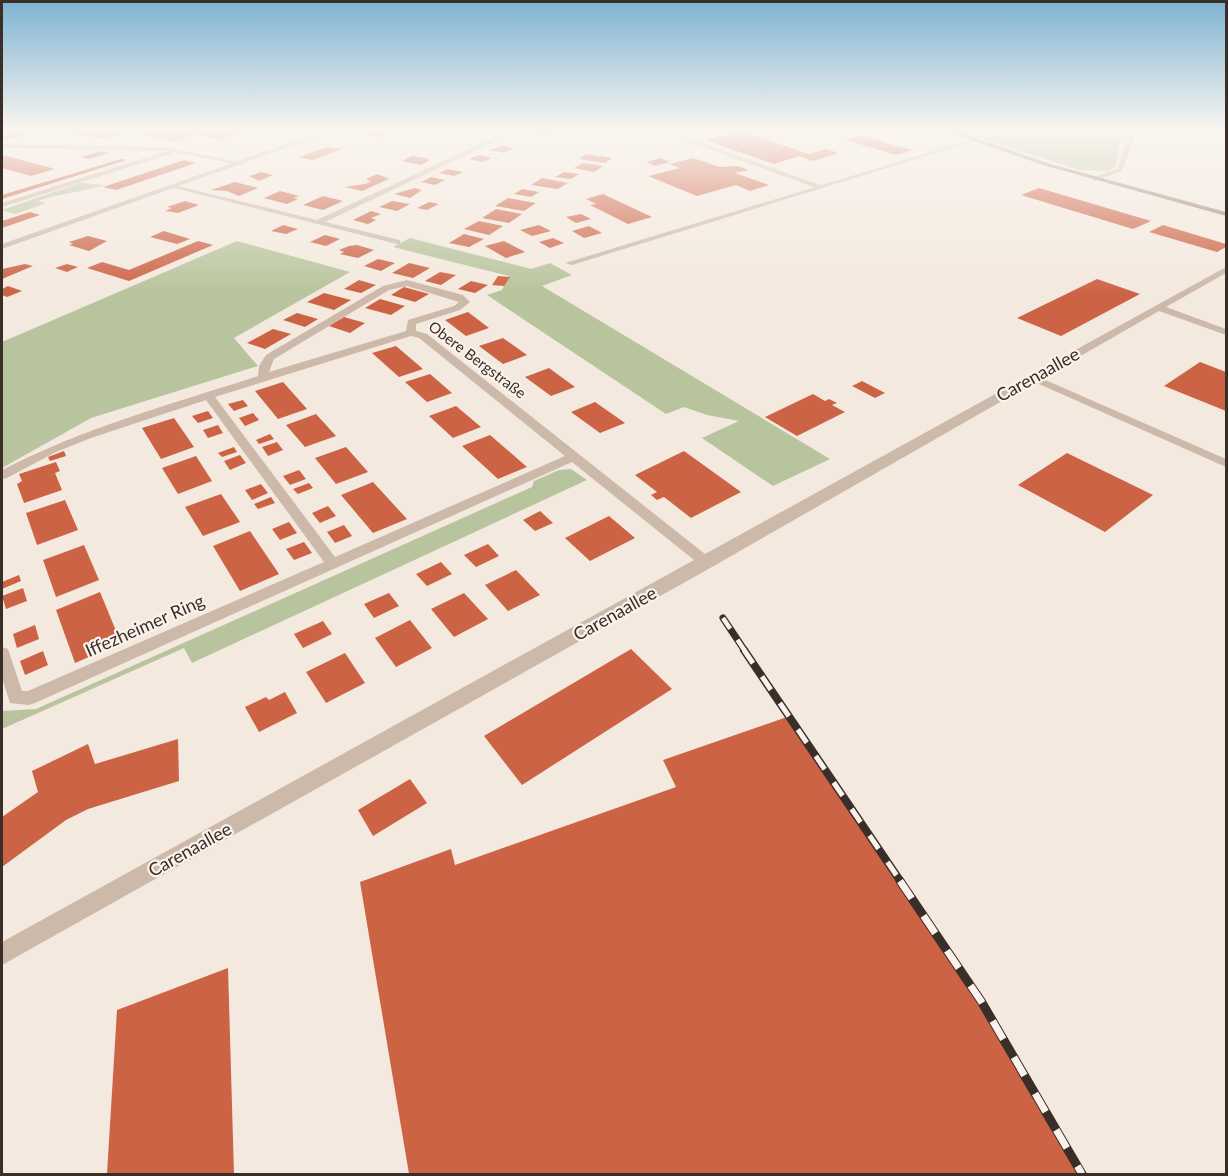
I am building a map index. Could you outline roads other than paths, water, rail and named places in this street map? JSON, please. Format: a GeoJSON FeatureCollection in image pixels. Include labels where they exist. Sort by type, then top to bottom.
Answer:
{"type":"FeatureCollection","features":[{"type":"Feature","properties":{"kind":"main road"},"geometry":{"type":"LineString","coordinates":[[1115,184],[1227,214]]}},
{"type":"Feature","properties":{"kind":"street"},"geometry":{"type":"LineString","coordinates":[[2,205],[69,184]]}},
{"type":"Feature","properties":{"kind":"street"},"geometry":{"type":"LineString","coordinates":[[2,247],[183,184]]}},
{"type":"Feature","properties":{"kind":"street"},"geometry":{"type":"LineString","coordinates":[[319,222],[401,184]]}},
{"type":"Feature","properties":{"kind":"street"},"geometry":{"type":"LineString","coordinates":[[813,184],[819,186]]}},
{"type":"Feature","properties":{"kind":"street"},"geometry":{"type":"LineString","coordinates":[[569,263],[826,184]]}},
{"type":"Feature","properties":{"kind":"street"},"geometry":{"type":"LineString","coordinates":[[174,187],[397,242]]}},
{"type":"Feature","properties":{"kind":"street","name":"Carenaallee"},"geometry":{"type":"LineString","coordinates":[[2,954],[1227,270]]}},
{"type":"Feature","properties":{"kind":"street","name":"Obere Bergstraße"},"geometry":{"type":"LineString","coordinates":[[263,378],[264,366],[270,357],[386,288],[407,283],[460,297],[465,302],[457,308],[411,322],[411,333],[423,336],[707,562]]}},
{"type":"Feature","properties":{"kind":"street"},"geometry":{"type":"LineString","coordinates":[[1159,308],[1227,332]]}},
{"type":"Feature","properties":{"kind":"street"},"geometry":{"type":"LineString","coordinates":[[2,476],[78,439],[207,395],[411,333]]}},
{"type":"Feature","properties":{"kind":"street"},"geometry":{"type":"LineString","coordinates":[[1034,378],[1227,463]]}},
{"type":"Feature","properties":{"kind":"street"},"geometry":{"type":"LineString","coordinates":[[207,395],[333,564]]}},
{"type":"Feature","properties":{"kind":"street","name":"Iffezheimer Ring"},"geometry":{"type":"LineString","coordinates":[[2,653],[16,698],[29,698],[573,457]]}},
{"type":"Feature","properties":{"kind":"railway"},"geometry":{"type":"LineString","coordinates":[[723,618],[745,651]]}},
{"type":"Feature","properties":{"kind":"railway"},"geometry":{"type":"LineString","coordinates":[[744,650],[901,882]]}},
{"type":"Feature","properties":{"kind":"railway"},"geometry":{"type":"LineString","coordinates":[[900,881],[981,1001],[1082,1174]]}}]}
